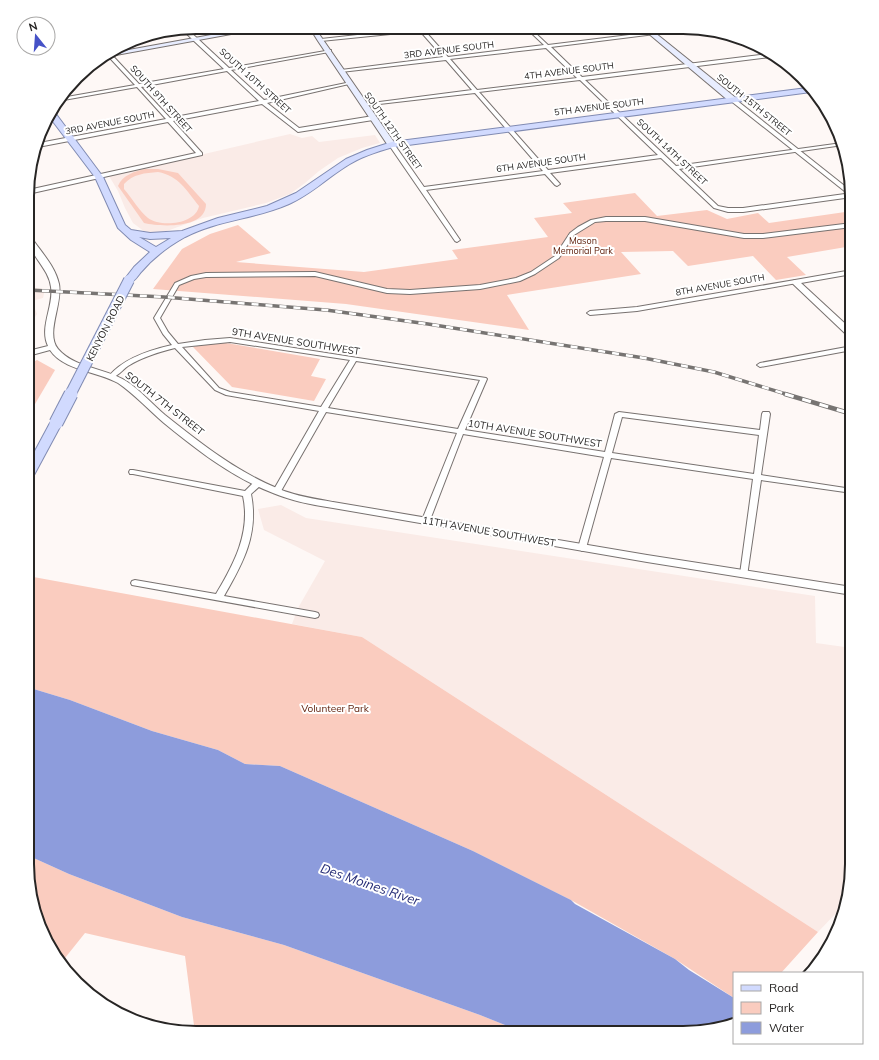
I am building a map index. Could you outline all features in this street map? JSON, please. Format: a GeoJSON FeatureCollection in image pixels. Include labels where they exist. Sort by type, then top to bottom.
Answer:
{"type":"FeatureCollection","features":[{"type":"Feature","properties":{"kind":"main road"},"geometry":{"type":"LineString","coordinates":[[120,53],[233,34]]}},
{"type":"Feature","properties":{"kind":"main road","name":"SOUTH 12TH STREET"},"geometry":{"type":"LineString","coordinates":[[317,34],[392,145]]}},
{"type":"Feature","properties":{"kind":"main road","name":"SOUTH 15TH STREET"},"geometry":{"type":"LineString","coordinates":[[652,34],[733,100]]}},
{"type":"Feature","properties":{"kind":"main road","name":"5TH AVENUE SOUTH"},"geometry":{"type":"LineString","coordinates":[[221,220],[286,202],[322,181],[336,168],[355,157],[392,145],[806,90]]}},
{"type":"Feature","properties":{"kind":"main road"},"geometry":{"type":"LineString","coordinates":[[54,118],[99,177],[121,226],[134,238],[155,251]]}},
{"type":"Feature","properties":{"kind":"main road","name":"KENYON ROAD"},"geometry":{"type":"LineString","coordinates":[[34,464],[129,280],[137,268],[155,251],[185,234],[221,220]]}},
{"type":"Feature","properties":{"kind":"main road"},"geometry":{"type":"LineString","coordinates":[[127,232],[150,236],[185,234]]}},
{"type":"Feature","properties":{"kind":"street","name":"SOUTH 10TH STREET"},"geometry":{"type":"LineString","coordinates":[[189,34],[263,102],[298,130],[373,118]]}},
{"type":"Feature","properties":{"kind":"street"},"geometry":{"type":"LineString","coordinates":[[321,40],[376,34]]}},
{"type":"Feature","properties":{"kind":"street"},"geometry":{"type":"LineString","coordinates":[[425,34],[557,184]]}},
{"type":"Feature","properties":{"kind":"street","name":"SOUTH 14TH STREET"},"geometry":{"type":"LineString","coordinates":[[534,34],[716,207],[728,210],[743,210],[845,196]]}},
{"type":"Feature","properties":{"kind":"street","name":"3RD AVENUE SOUTH"},"geometry":{"type":"LineString","coordinates":[[341,71],[652,34]]}},
{"type":"Feature","properties":{"kind":"street"},"geometry":{"type":"LineString","coordinates":[[67,99],[329,51]]}},
{"type":"Feature","properties":{"kind":"street","name":"4TH AVENUE SOUTH"},"geometry":{"type":"LineString","coordinates":[[364,105],[763,55]]}},
{"type":"Feature","properties":{"kind":"street","name":"SOUTH 9TH STREET"},"geometry":{"type":"LineString","coordinates":[[99,177],[200,154],[112,58]]}},
{"type":"Feature","properties":{"kind":"street","name":"3RD AVENUE SOUTH"},"geometry":{"type":"LineString","coordinates":[[43,144],[263,102],[349,83]]}},
{"type":"Feature","properties":{"kind":"street","name":"SOUTH 15TH STREET"},"geometry":{"type":"LineString","coordinates":[[733,100],[845,189]]}},
{"type":"Feature","properties":{"kind":"street","name":"SOUTH 12TH STREET"},"geometry":{"type":"LineString","coordinates":[[392,145],[457,240]]}},
{"type":"Feature","properties":{"kind":"street"},"geometry":{"type":"LineString","coordinates":[[676,168],[836,145]]}},
{"type":"Feature","properties":{"kind":"street","name":"6TH AVENUE SOUTH"},"geometry":{"type":"LineString","coordinates":[[422,189],[662,156]]}},
{"type":"Feature","properties":{"kind":"street"},"geometry":{"type":"LineString","coordinates":[[34,191],[99,177]]}},
{"type":"Feature","properties":{"kind":"street"},"geometry":{"type":"LineString","coordinates":[[178,346],[165,333],[159,324],[158,318],[177,284],[193,277],[206,275],[315,274],[387,291],[410,292],[480,287],[518,280],[533,273],[557,256],[572,234],[593,221],[606,219],[645,219],[744,236],[770,235],[845,226]]}},
{"type":"Feature","properties":{"kind":"street"},"geometry":{"type":"LineString","coordinates":[[34,248],[51,274],[55,285],[56,296],[49,332],[52,347],[34,352]]}},
{"type":"Feature","properties":{"kind":"street","name":"8TH AVENUE SOUTH"},"geometry":{"type":"LineString","coordinates":[[590,313],[637,309],[845,273]]}},
{"type":"Feature","properties":{"kind":"street"},"geometry":{"type":"LineString","coordinates":[[795,282],[845,328]]}},
{"type":"Feature","properties":{"kind":"street","name":"9TH AVENUE SOUTHWEST"},"geometry":{"type":"LineString","coordinates":[[112,376],[131,362],[178,346],[210,341],[230,340],[484,379],[461,432]]}},
{"type":"Feature","properties":{"kind":"street","name":"10TH AVENUE SOUTHWEST"},"geometry":{"type":"LineString","coordinates":[[178,346],[216,389],[228,394],[608,455],[845,490]]}},
{"type":"Feature","properties":{"kind":"street","name":"SOUTH 7TH STREET"},"geometry":{"type":"LineString","coordinates":[[52,347],[56,353],[66,359],[112,376],[203,447],[228,465],[258,483]]}},
{"type":"Feature","properties":{"kind":"street"},"geometry":{"type":"LineString","coordinates":[[760,365],[845,349]]}},
{"type":"Feature","properties":{"kind":"street"},"geometry":{"type":"LineString","coordinates":[[277,491],[323,410],[354,360]]}},
{"type":"Feature","properties":{"kind":"street"},"geometry":{"type":"LineString","coordinates":[[582,548],[619,414],[764,433]]}},
{"type":"Feature","properties":{"kind":"street"},"geometry":{"type":"LineString","coordinates":[[744,574],[766,414]]}},
{"type":"Feature","properties":{"kind":"street"},"geometry":{"type":"LineString","coordinates":[[426,520],[461,432]]}},
{"type":"Feature","properties":{"kind":"street"},"geometry":{"type":"LineString","coordinates":[[133,472],[247,494]]}},
{"type":"Feature","properties":{"kind":"street"},"geometry":{"type":"LineString","coordinates":[[247,494],[258,483]]}},
{"type":"Feature","properties":{"kind":"street","name":"11TH AVENUE SOUTHWEST"},"geometry":{"type":"LineString","coordinates":[[258,483],[308,501],[426,520],[582,548],[845,590]]}},
{"type":"Feature","properties":{"kind":"street"},"geometry":{"type":"LineString","coordinates":[[218,598],[236,568],[247,536],[250,512],[247,494]]}},
{"type":"Feature","properties":{"kind":"street"},"geometry":{"type":"LineString","coordinates":[[135,583],[315,615]]}},
{"type":"Feature","properties":{"kind":"shaded area"},"geometry":{"type":"Polygon","coordinates":[[[290,134],[302,138],[312,136],[319,142],[375,135],[380,143],[362,148],[338,158],[290,194],[266,203],[203,218],[164,232],[145,232],[133,223],[109,176],[290,134]]]}},
{"type":"Feature","properties":{"kind":"shaded area"},"geometry":{"type":"Polygon","coordinates":[[[34,288],[45,289],[43,298],[34,300],[34,288]]]}},
{"type":"Feature","properties":{"kind":"shaded area"},"geometry":{"type":"Polygon","coordinates":[[[34,306],[37,314],[34,319],[34,306]]]}},
{"type":"Feature","properties":{"kind":"shaded area"},"geometry":{"type":"Polygon","coordinates":[[[281,505],[306,518],[815,596],[816,643],[845,647],[845,874],[842,895],[837,912],[818,932],[362,637],[292,624],[298,608],[325,561],[264,530],[258,509],[281,505]]]}},
{"type":"Feature","properties":{"kind":"green space"},"geometry":{"type":"Polygon","coordinates":[[[145,169],[158,169],[178,173],[206,204],[204,212],[199,218],[191,222],[181,224],[161,225],[144,223],[118,186],[126,176],[145,169]],[[158,172],[135,176],[124,184],[124,189],[142,212],[154,221],[169,223],[192,217],[199,206],[182,184],[165,174],[158,172]]]}},
{"type":"Feature","properties":{"kind":"green space","name":"Mason Memorial Park"},"geometry":{"type":"Polygon","coordinates":[[[635,193],[657,216],[707,210],[727,219],[758,213],[769,223],[845,212],[845,247],[787,257],[806,275],[776,280],[753,256],[688,266],[673,251],[621,252],[641,274],[507,295],[529,330],[346,304],[153,289],[182,249],[210,234],[238,225],[271,253],[236,262],[364,272],[458,259],[452,250],[548,237],[534,218],[572,213],[563,203],[635,193]]]}},
{"type":"Feature","properties":{"kind":"green space"},"geometry":{"type":"Polygon","coordinates":[[[208,343],[226,343],[320,359],[311,376],[326,379],[314,401],[232,387],[193,347],[208,343]]]}},
{"type":"Feature","properties":{"kind":"green space"},"geometry":{"type":"Polygon","coordinates":[[[37,360],[55,370],[34,406],[34,362],[37,360]]]}},
{"type":"Feature","properties":{"kind":"green space","name":"Volunteer Park"},"geometry":{"type":"Polygon","coordinates":[[[34,577],[362,637],[818,932],[782,972],[733,972],[733,997],[675,959],[571,900],[473,851],[280,766],[245,764],[218,750],[152,731],[70,700],[34,689],[34,577]]]}},
{"type":"Feature","properties":{"kind":"green space"},"geometry":{"type":"Polygon","coordinates":[[[34,858],[69,874],[182,917],[284,945],[508,1026],[194,1026],[185,956],[85,933],[65,959],[46,926],[35,885],[34,858]]]}},
{"type":"Feature","properties":{"kind":"water","name":"Des Moines River"},"geometry":{"type":"Polygon","coordinates":[[[34,689],[70,700],[152,731],[218,750],[245,764],[280,766],[473,851],[571,900],[575,904],[675,959],[689,970],[733,997],[733,1018],[714,1023],[693,1026],[508,1026],[284,945],[182,917],[69,874],[34,858],[34,689]]]}},
{"type":"Feature","properties":{"kind":"railway"},"geometry":{"type":"LineString","coordinates":[[34,290],[164,297],[326,310],[428,324],[644,358],[714,372],[789,395]]}},
{"type":"Feature","properties":{"kind":"railway"},"geometry":{"type":"LineString","coordinates":[[785,394],[845,412]]}}]}
